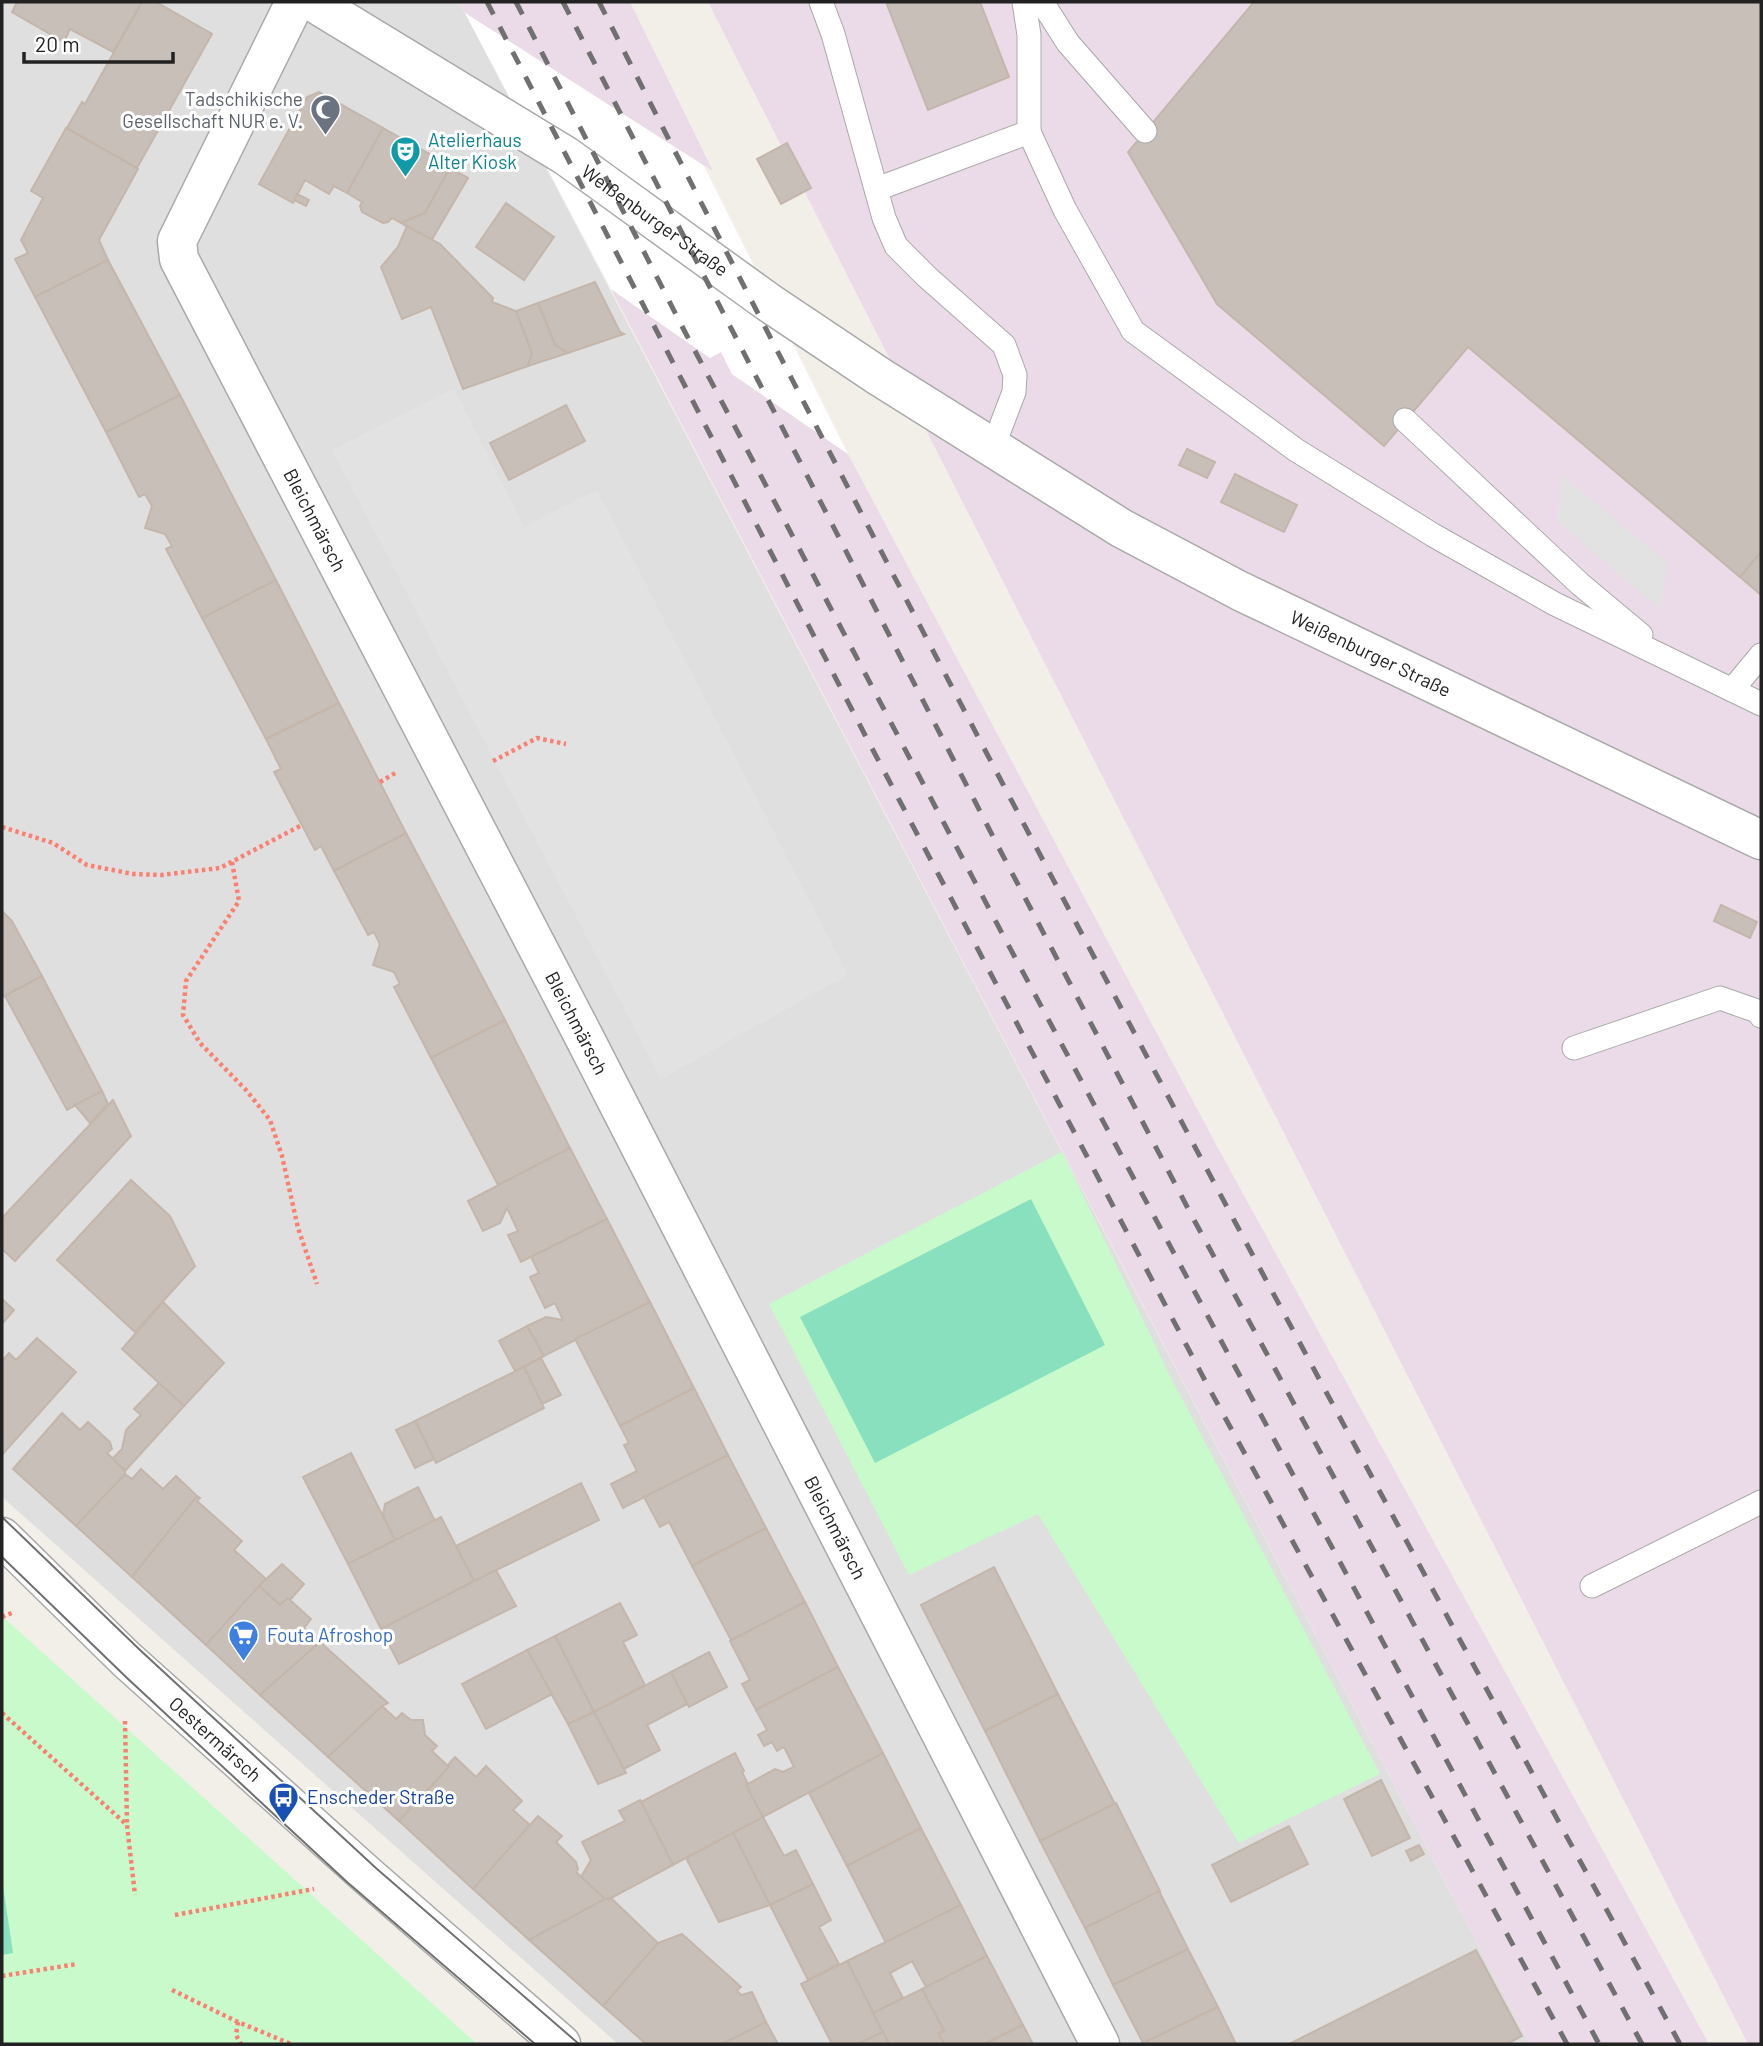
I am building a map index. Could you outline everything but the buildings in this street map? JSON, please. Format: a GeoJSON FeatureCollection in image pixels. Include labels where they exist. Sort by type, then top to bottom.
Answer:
{"type":"FeatureCollection","features":[{"type":"Feature","properties":{"kind":"street","name":"Bleichmärsch"},"geometry":{"type":"LineString","coordinates":[[295,2],[177,241],[179,259],[452,782],[1100,2044]]}},
{"type":"Feature","properties":{"kind":"street","name":"Weißenburger Straße"},"geometry":{"type":"LineString","coordinates":[[313,2],[566,156],[768,302],[880,377],[1121,528],[1240,591],[1761,840]]}},
{"type":"Feature","properties":{"kind":"street","name":"Oestermärsch"},"geometry":{"type":"LineString","coordinates":[[2,1536],[126,1659],[369,1877],[561,2044]]}},
{"type":"Feature","properties":{"kind":"lane"},"geometry":{"type":"LineString","coordinates":[[821,2],[833,34],[884,218],[896,246],[1004,345],[1015,375],[1014,392],[993,447]]}},
{"type":"Feature","properties":{"kind":"lane"},"geometry":{"type":"LineString","coordinates":[[1024,2],[1029,35],[1029,132],[1065,210],[1133,331],[1296,450],[1421,528],[1555,604],[1761,704]]}},
{"type":"Feature","properties":{"kind":"lane"},"geometry":{"type":"LineString","coordinates":[[1042,2],[1068,43],[1145,131]]}},
{"type":"Feature","properties":{"kind":"lane"},"geometry":{"type":"LineString","coordinates":[[877,189],[1029,132]]}},
{"type":"Feature","properties":{"kind":"lane"},"geometry":{"type":"LineString","coordinates":[[1405,420],[1580,584],[1667,658]]}},
{"type":"Feature","properties":{"kind":"lane"},"geometry":{"type":"LineString","coordinates":[[1732,690],[1761,655]]}},
{"type":"Feature","properties":{"kind":"lane"},"geometry":{"type":"LineString","coordinates":[[1574,1048],[1720,998],[1757,1011],[1761,1016]]}},
{"type":"Feature","properties":{"kind":"lane"},"geometry":{"type":"LineString","coordinates":[[1592,1586],[1761,1502]]}},
{"type":"Feature","properties":{"kind":"path"},"geometry":{"type":"LineString","coordinates":[[452,782],[537,738],[566,744]]}},
{"type":"Feature","properties":{"kind":"path"},"geometry":{"type":"LineString","coordinates":[[2,827],[53,843],[87,865],[133,874],[161,875],[220,868],[302,825]]}},
{"type":"Feature","properties":{"kind":"path"},"geometry":{"type":"LineString","coordinates":[[232,862],[239,901],[186,981],[183,1015],[200,1043],[246,1090],[270,1120],[282,1156],[298,1228],[317,1284]]}},
{"type":"Feature","properties":{"kind":"path"},"geometry":{"type":"LineString","coordinates":[[2,1713],[127,1825]]}},
{"type":"Feature","properties":{"kind":"path"},"geometry":{"type":"LineString","coordinates":[[125,1718],[127,1825],[135,1895]]}},
{"type":"Feature","properties":{"kind":"path"},"geometry":{"type":"LineString","coordinates":[[174,1916],[307,1891]]}},
{"type":"Feature","properties":{"kind":"path"},"geometry":{"type":"LineString","coordinates":[[2,1976],[77,1964]]}},
{"type":"Feature","properties":{"kind":"path"},"geometry":{"type":"LineString","coordinates":[[172,1990],[291,2044]]}},
{"type":"Feature","properties":{"kind":"path"},"geometry":{"type":"LineString","coordinates":[[238,2022],[236,2035],[241,2044]]}},
{"type":"Feature","properties":{"kind":"shaded area"},"geometry":{"type":"Polygon","coordinates":[[[2,2],[459,2],[1530,2044],[618,2044],[2,1497],[2,2]]]}},
{"type":"Feature","properties":{"kind":"shaded area"},"geometry":{"type":"Polygon","coordinates":[[[459,2],[630,2],[713,171],[465,13],[459,2]]]}},
{"type":"Feature","properties":{"kind":"shaded area"},"geometry":{"type":"Polygon","coordinates":[[[708,2],[1761,2],[1761,2044],[1748,2044],[708,2]]]}},
{"type":"Feature","properties":{"kind":"shaded area"},"geometry":{"type":"Polygon","coordinates":[[[611,289],[710,358],[721,352],[732,374],[848,454],[1218,1148],[1709,2044],[1530,2044],[611,289]]]}},
{"type":"Feature","properties":{"kind":"shaded area"},"geometry":{"type":"Polygon","coordinates":[[[454,388],[524,527],[597,490],[848,975],[661,1079],[332,450],[454,388]]]}},
{"type":"Feature","properties":{"kind":"shaded area"},"geometry":{"type":"Polygon","coordinates":[[[1561,474],[1667,562],[1661,610],[1557,521],[1561,474]]]}},
{"type":"Feature","properties":{"kind":"green space"},"geometry":{"type":"Polygon","coordinates":[[[1062,1152],[1171,1378],[1380,1774],[1239,1843],[1038,1514],[909,1575],[769,1304],[1062,1152]]]}},
{"type":"Feature","properties":{"kind":"green space"},"geometry":{"type":"Polygon","coordinates":[[[1031,1199],[1105,1345],[875,1463],[800,1317],[1031,1199]]]}},
{"type":"Feature","properties":{"kind":"green space"},"geometry":{"type":"Polygon","coordinates":[[[2,1616],[477,2044],[2,2044],[2,1616]]]}},
{"type":"Feature","properties":{"kind":"green space"},"geometry":{"type":"Polygon","coordinates":[[[2,1879],[13,1953],[2,1955],[2,1879]]]}},
{"type":"Feature","properties":{"kind":"pier"},"geometry":{"type":"Polygon","coordinates":[[[465,13],[704,166],[848,454],[732,374],[721,352],[710,358],[611,289],[465,13]]]}},
{"type":"Feature","properties":{"kind":"tram line"},"geometry":{"type":"LineString","coordinates":[[2,1517],[140,1650],[377,1869],[579,2044]]}},
{"type":"Feature","properties":{"kind":"tram line"},"geometry":{"type":"LineString","coordinates":[[2,1557],[127,1678],[347,1882],[535,2044]]}},
{"type":"Feature","properties":{"kind":"railway"},"geometry":{"type":"LineString","coordinates":[[487,2],[865,735],[1210,1390],[1567,2044]]}},
{"type":"Feature","properties":{"kind":"railway"},"geometry":{"type":"LineString","coordinates":[[516,2],[685,332],[1004,937],[1599,2044]]}},
{"type":"Feature","properties":{"kind":"railway"},"geometry":{"type":"LineString","coordinates":[[563,2],[1001,852],[1193,1218],[1642,2044]]}},
{"type":"Feature","properties":{"kind":"railway"},"geometry":{"type":"LineString","coordinates":[[599,2],[996,772],[1404,1536],[1680,2044]]}},
{"type":"Feature","properties":{"kind":"place","name":"Tadschikische Gesellschaft NUR e. V."},"geometry":{"type":"Point","coordinates":[326,137]}},
{"type":"Feature","properties":{"kind":"place","name":"Atelierhaus Alter Kiosk"},"geometry":{"type":"Point","coordinates":[405,178]}},
{"type":"Feature","properties":{"kind":"place","name":"Fouta Afroshop"},"geometry":{"type":"Point","coordinates":[244,1662]}},
{"type":"Feature","properties":{"kind":"place","name":"Enscheder Straße"},"geometry":{"type":"Point","coordinates":[284,1824]}}]}
